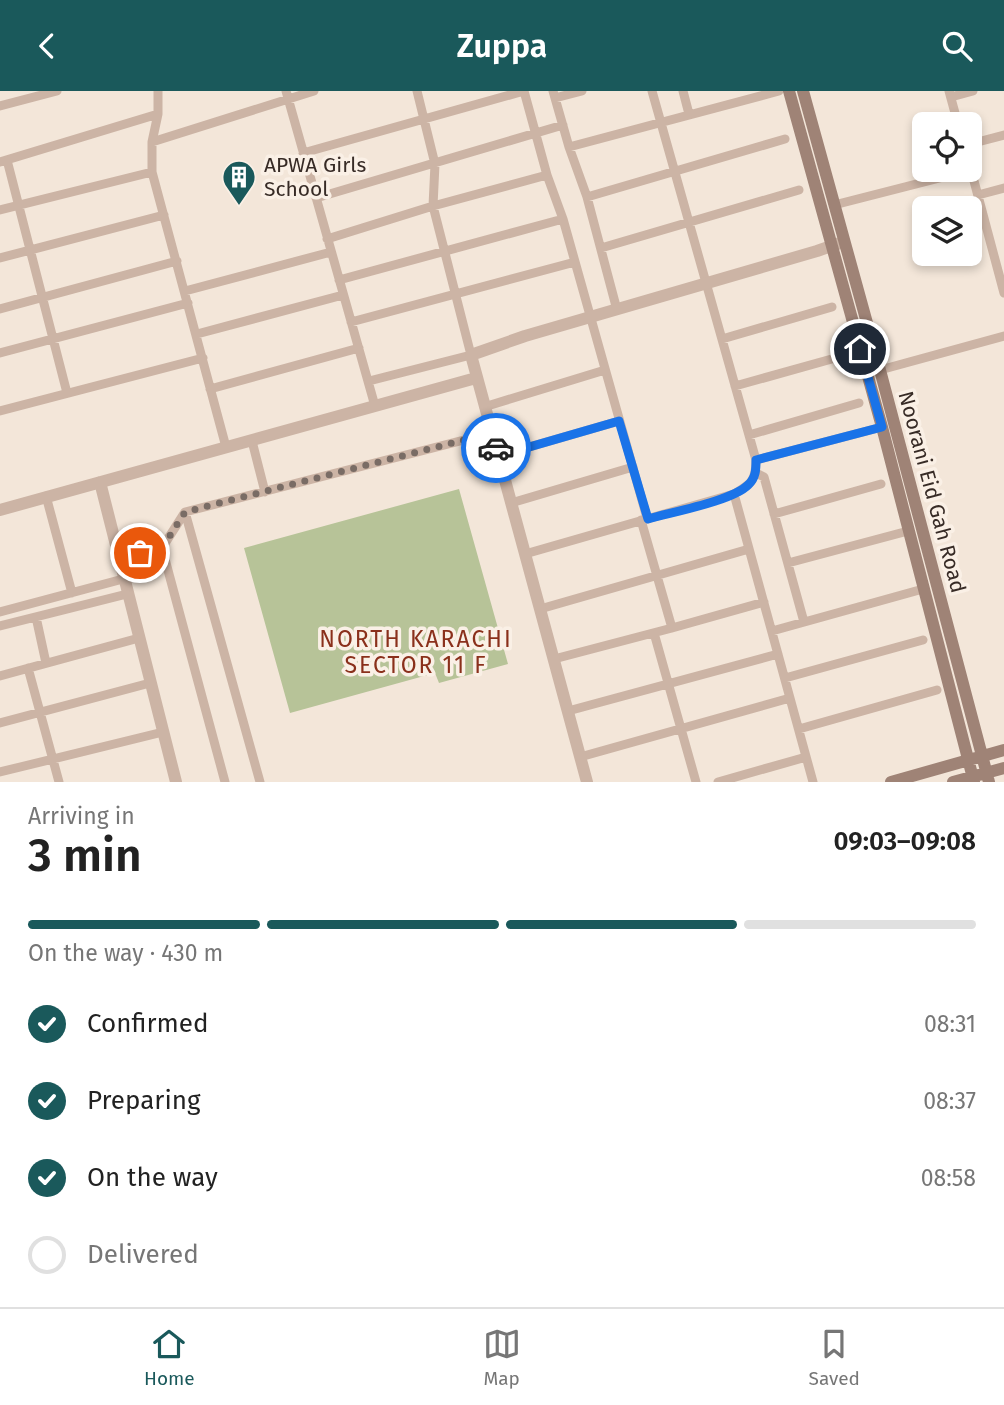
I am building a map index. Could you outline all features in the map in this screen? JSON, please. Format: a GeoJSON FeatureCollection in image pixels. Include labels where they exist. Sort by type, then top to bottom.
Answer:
{"type":"FeatureCollection","features":[{"type":"Feature","properties":{"kind":"main road","name":"Noorani Eid Gah Road"},"geometry":{"type":"LineString","coordinates":[[789,91],[880,370],[987,777]]}},
{"type":"Feature","properties":{"kind":"main road","name":"Noorani Eid Gah Road"},"geometry":{"type":"LineString","coordinates":[[803,91],[834,205],[838,244],[882,427],[973,779]]}},
{"type":"Feature","properties":{"kind":"main road"},"geometry":{"type":"LineString","coordinates":[[891,782],[1004,750]]}},
{"type":"Feature","properties":{"kind":"main road"},"geometry":{"type":"LineString","coordinates":[[953,782],[987,777],[1004,768]]}},
{"type":"Feature","properties":{"kind":"street"},"geometry":{"type":"LineString","coordinates":[[0,106],[20,96],[57,91]]}},
{"type":"Feature","properties":{"kind":"street"},"geometry":{"type":"LineString","coordinates":[[160,91],[152,142],[152,173],[226,447]]}},
{"type":"Feature","properties":{"kind":"street"},"geometry":{"type":"LineString","coordinates":[[417,91],[435,164],[433,206],[444,251],[587,782]]}},
{"type":"Feature","properties":{"kind":"street"},"geometry":{"type":"LineString","coordinates":[[303,153],[524,91],[633,467],[657,575],[672,628]]}},
{"type":"Feature","properties":{"kind":"street"},"geometry":{"type":"LineString","coordinates":[[582,91],[554,95],[587,197],[617,310]]}},
{"type":"Feature","properties":{"kind":"street"},"geometry":{"type":"LineString","coordinates":[[525,554],[734,494],[750,485],[756,473],[756,460],[652,91]]}},
{"type":"Feature","properties":{"kind":"street"},"geometry":{"type":"LineString","coordinates":[[683,91],[689,114]]}},
{"type":"Feature","properties":{"kind":"street"},"geometry":{"type":"LineString","coordinates":[[569,147],[779,91]]}},
{"type":"Feature","properties":{"kind":"street"},"geometry":{"type":"LineString","coordinates":[[955,112],[950,94],[973,91]]}},
{"type":"Feature","properties":{"kind":"street"},"geometry":{"type":"LineString","coordinates":[[152,142],[287,95],[308,92]]}},
{"type":"Feature","properties":{"kind":"street"},"geometry":{"type":"LineString","coordinates":[[287,95],[375,407]]}},
{"type":"Feature","properties":{"kind":"street"},"geometry":{"type":"LineString","coordinates":[[67,393],[19,205],[3,161],[158,114]]}},
{"type":"Feature","properties":{"kind":"street"},"geometry":{"type":"LineString","coordinates":[[316,198],[563,125]]}},
{"type":"Feature","properties":{"kind":"street"},"geometry":{"type":"LineString","coordinates":[[982,141],[1004,135]]}},
{"type":"Feature","properties":{"kind":"street"},"geometry":{"type":"LineString","coordinates":[[587,197],[785,139]]}},
{"type":"Feature","properties":{"kind":"street"},"geometry":{"type":"LineString","coordinates":[[0,210],[152,173]]}},
{"type":"Feature","properties":{"kind":"street"},"geometry":{"type":"LineString","coordinates":[[327,239],[547,175]]}},
{"type":"Feature","properties":{"kind":"street"},"geometry":{"type":"LineString","coordinates":[[834,205],[919,182]]}},
{"type":"Feature","properties":{"kind":"street"},"geometry":{"type":"LineString","coordinates":[[974,182],[1004,293]]}},
{"type":"Feature","properties":{"kind":"street"},"geometry":{"type":"LineString","coordinates":[[978,195],[1004,188]]}},
{"type":"Feature","properties":{"kind":"street"},"geometry":{"type":"LineString","coordinates":[[601,248],[799,190]]}},
{"type":"Feature","properties":{"kind":"street"},"geometry":{"type":"LineString","coordinates":[[0,258],[164,215]]}},
{"type":"Feature","properties":{"kind":"street"},"geometry":{"type":"LineString","coordinates":[[339,280],[563,219]]}},
{"type":"Feature","properties":{"kind":"street"},"geometry":{"type":"LineString","coordinates":[[369,381],[471,355],[589,317],[838,244]]}},
{"type":"Feature","properties":{"kind":"street"},"geometry":{"type":"LineString","coordinates":[[185,291],[331,252]]}},
{"type":"Feature","properties":{"kind":"street"},"geometry":{"type":"LineString","coordinates":[[993,254],[1004,252]]}},
{"type":"Feature","properties":{"kind":"street"},"geometry":{"type":"LineString","coordinates":[[0,309],[177,261]]}},
{"type":"Feature","properties":{"kind":"street"},"geometry":{"type":"LineString","coordinates":[[351,322],[575,262]]}},
{"type":"Feature","properties":{"kind":"street"},"geometry":{"type":"LineString","coordinates":[[197,334],[343,295]]}},
{"type":"Feature","properties":{"kind":"street"},"geometry":{"type":"LineString","coordinates":[[0,353],[188,303]]}},
{"type":"Feature","properties":{"kind":"street"},"geometry":{"type":"LineString","coordinates":[[722,339],[832,307]]}},
{"type":"Feature","properties":{"kind":"street"},"geometry":{"type":"LineString","coordinates":[[880,370],[1004,336]]}},
{"type":"Feature","properties":{"kind":"street"},"geometry":{"type":"LineString","coordinates":[[210,389],[359,348]]}},
{"type":"Feature","properties":{"kind":"street"},"geometry":{"type":"LineString","coordinates":[[735,386],[846,355]]}},
{"type":"Feature","properties":{"kind":"street"},"geometry":{"type":"LineString","coordinates":[[0,411],[203,358]]}},
{"type":"Feature","properties":{"kind":"street"},"geometry":{"type":"LineString","coordinates":[[484,407],[605,370]]}},
{"type":"Feature","properties":{"kind":"street"},"geometry":{"type":"LineString","coordinates":[[0,510],[476,377]]}},
{"type":"Feature","properties":{"kind":"street"},"geometry":{"type":"LineString","coordinates":[[749,435],[859,403]]}},
{"type":"Feature","properties":{"kind":"street"},"geometry":{"type":"LineString","coordinates":[[498,456],[619,421]]}},
{"type":"Feature","properties":{"kind":"street"},"geometry":{"type":"LineString","coordinates":[[756,460],[882,427]]}},
{"type":"Feature","properties":{"kind":"street"},"geometry":{"type":"LineString","coordinates":[[118,559],[162,548],[185,512],[491,433]]}},
{"type":"Feature","properties":{"kind":"street"},"geometry":{"type":"LineString","coordinates":[[252,440],[265,492]]}},
{"type":"Feature","properties":{"kind":"street"},"geometry":{"type":"LineString","coordinates":[[510,503],[633,467]]}},
{"type":"Feature","properties":{"kind":"street"},"geometry":{"type":"LineString","coordinates":[[756,473],[764,477],[804,622]]}},
{"type":"Feature","properties":{"kind":"street"},"geometry":{"type":"LineString","coordinates":[[100,482],[163,732],[172,781]]}},
{"type":"Feature","properties":{"kind":"street"},"geometry":{"type":"LineString","coordinates":[[774,514],[881,484]]}},
{"type":"Feature","properties":{"kind":"street"},"geometry":{"type":"LineString","coordinates":[[734,494],[813,782]]}},
{"type":"Feature","properties":{"kind":"street"},"geometry":{"type":"LineString","coordinates":[[46,496],[72,593]]}},
{"type":"Feature","properties":{"kind":"street"},"geometry":{"type":"LineString","coordinates":[[185,512],[260,782]]}},
{"type":"Feature","properties":{"kind":"street"},"geometry":{"type":"LineString","coordinates":[[788,563],[908,531]]}},
{"type":"Feature","properties":{"kind":"street"},"geometry":{"type":"LineString","coordinates":[[162,548],[225,782]]}},
{"type":"Feature","properties":{"kind":"street"},"geometry":{"type":"LineString","coordinates":[[540,608],[749,549]]}},
{"type":"Feature","properties":{"kind":"street"},"geometry":{"type":"LineString","coordinates":[[0,612],[123,579]]}},
{"type":"Feature","properties":{"kind":"street"},"geometry":{"type":"LineString","coordinates":[[772,631],[923,589]]}},
{"type":"Feature","properties":{"kind":"street"},"geometry":{"type":"LineString","coordinates":[[0,626],[127,594]]}},
{"type":"Feature","properties":{"kind":"street"},"geometry":{"type":"LineString","coordinates":[[554,659],[764,602]]}},
{"type":"Feature","properties":{"kind":"street"},"geometry":{"type":"LineString","coordinates":[[36,617],[46,663]]}},
{"type":"Feature","properties":{"kind":"street"},"geometry":{"type":"LineString","coordinates":[[654,633],[696,782]]}},
{"type":"Feature","properties":{"kind":"street"},"geometry":{"type":"LineString","coordinates":[[0,676],[139,638]]}},
{"type":"Feature","properties":{"kind":"street"},"geometry":{"type":"LineString","coordinates":[[785,678],[923,640]]}},
{"type":"Feature","properties":{"kind":"street"},"geometry":{"type":"LineString","coordinates":[[568,711],[778,654]]}},
{"type":"Feature","properties":{"kind":"street"},"geometry":{"type":"LineString","coordinates":[[28,668],[59,782]]}},
{"type":"Feature","properties":{"kind":"street"},"geometry":{"type":"LineString","coordinates":[[0,723],[150,683]]}},
{"type":"Feature","properties":{"kind":"street"},"geometry":{"type":"LineString","coordinates":[[799,729],[937,690]]}},
{"type":"Feature","properties":{"kind":"street"},"geometry":{"type":"LineString","coordinates":[[580,757],[790,698]]}},
{"type":"Feature","properties":{"kind":"street"},"geometry":{"type":"LineString","coordinates":[[0,772],[163,732]]}},
{"type":"Feature","properties":{"kind":"street"},"geometry":{"type":"LineString","coordinates":[[718,782],[806,757]]}},
{"type":"Feature","properties":{"kind":"green space"},"geometry":{"type":"Polygon","coordinates":[[[459,489],[508,664],[439,683],[435,673],[290,713],[244,548],[459,489]]]}},
{"type":"Feature","properties":{"kind":"way so far"},"geometry":{"type":"LineString","coordinates":[[140,553],[162,548],[185,512],[491,433],[496,448]]}},
{"type":"Feature","properties":{"kind":"place","name":"APWA Girls School"},"geometry":{"type":"Point","coordinates":[239,207]}},
{"type":"Feature","properties":{"kind":"district","name":"NORTH KARACHI SECTOR 11 F"},"geometry":{"type":"Point","coordinates":[416,652]}},
{"type":"Feature","properties":{"kind":"route"},"geometry":{"type":"LineString","coordinates":[[496,448],[498,456],[619,421],[648,519],[734,494],[750,485],[756,473],[756,460],[882,427],[860,349]]}}]}
